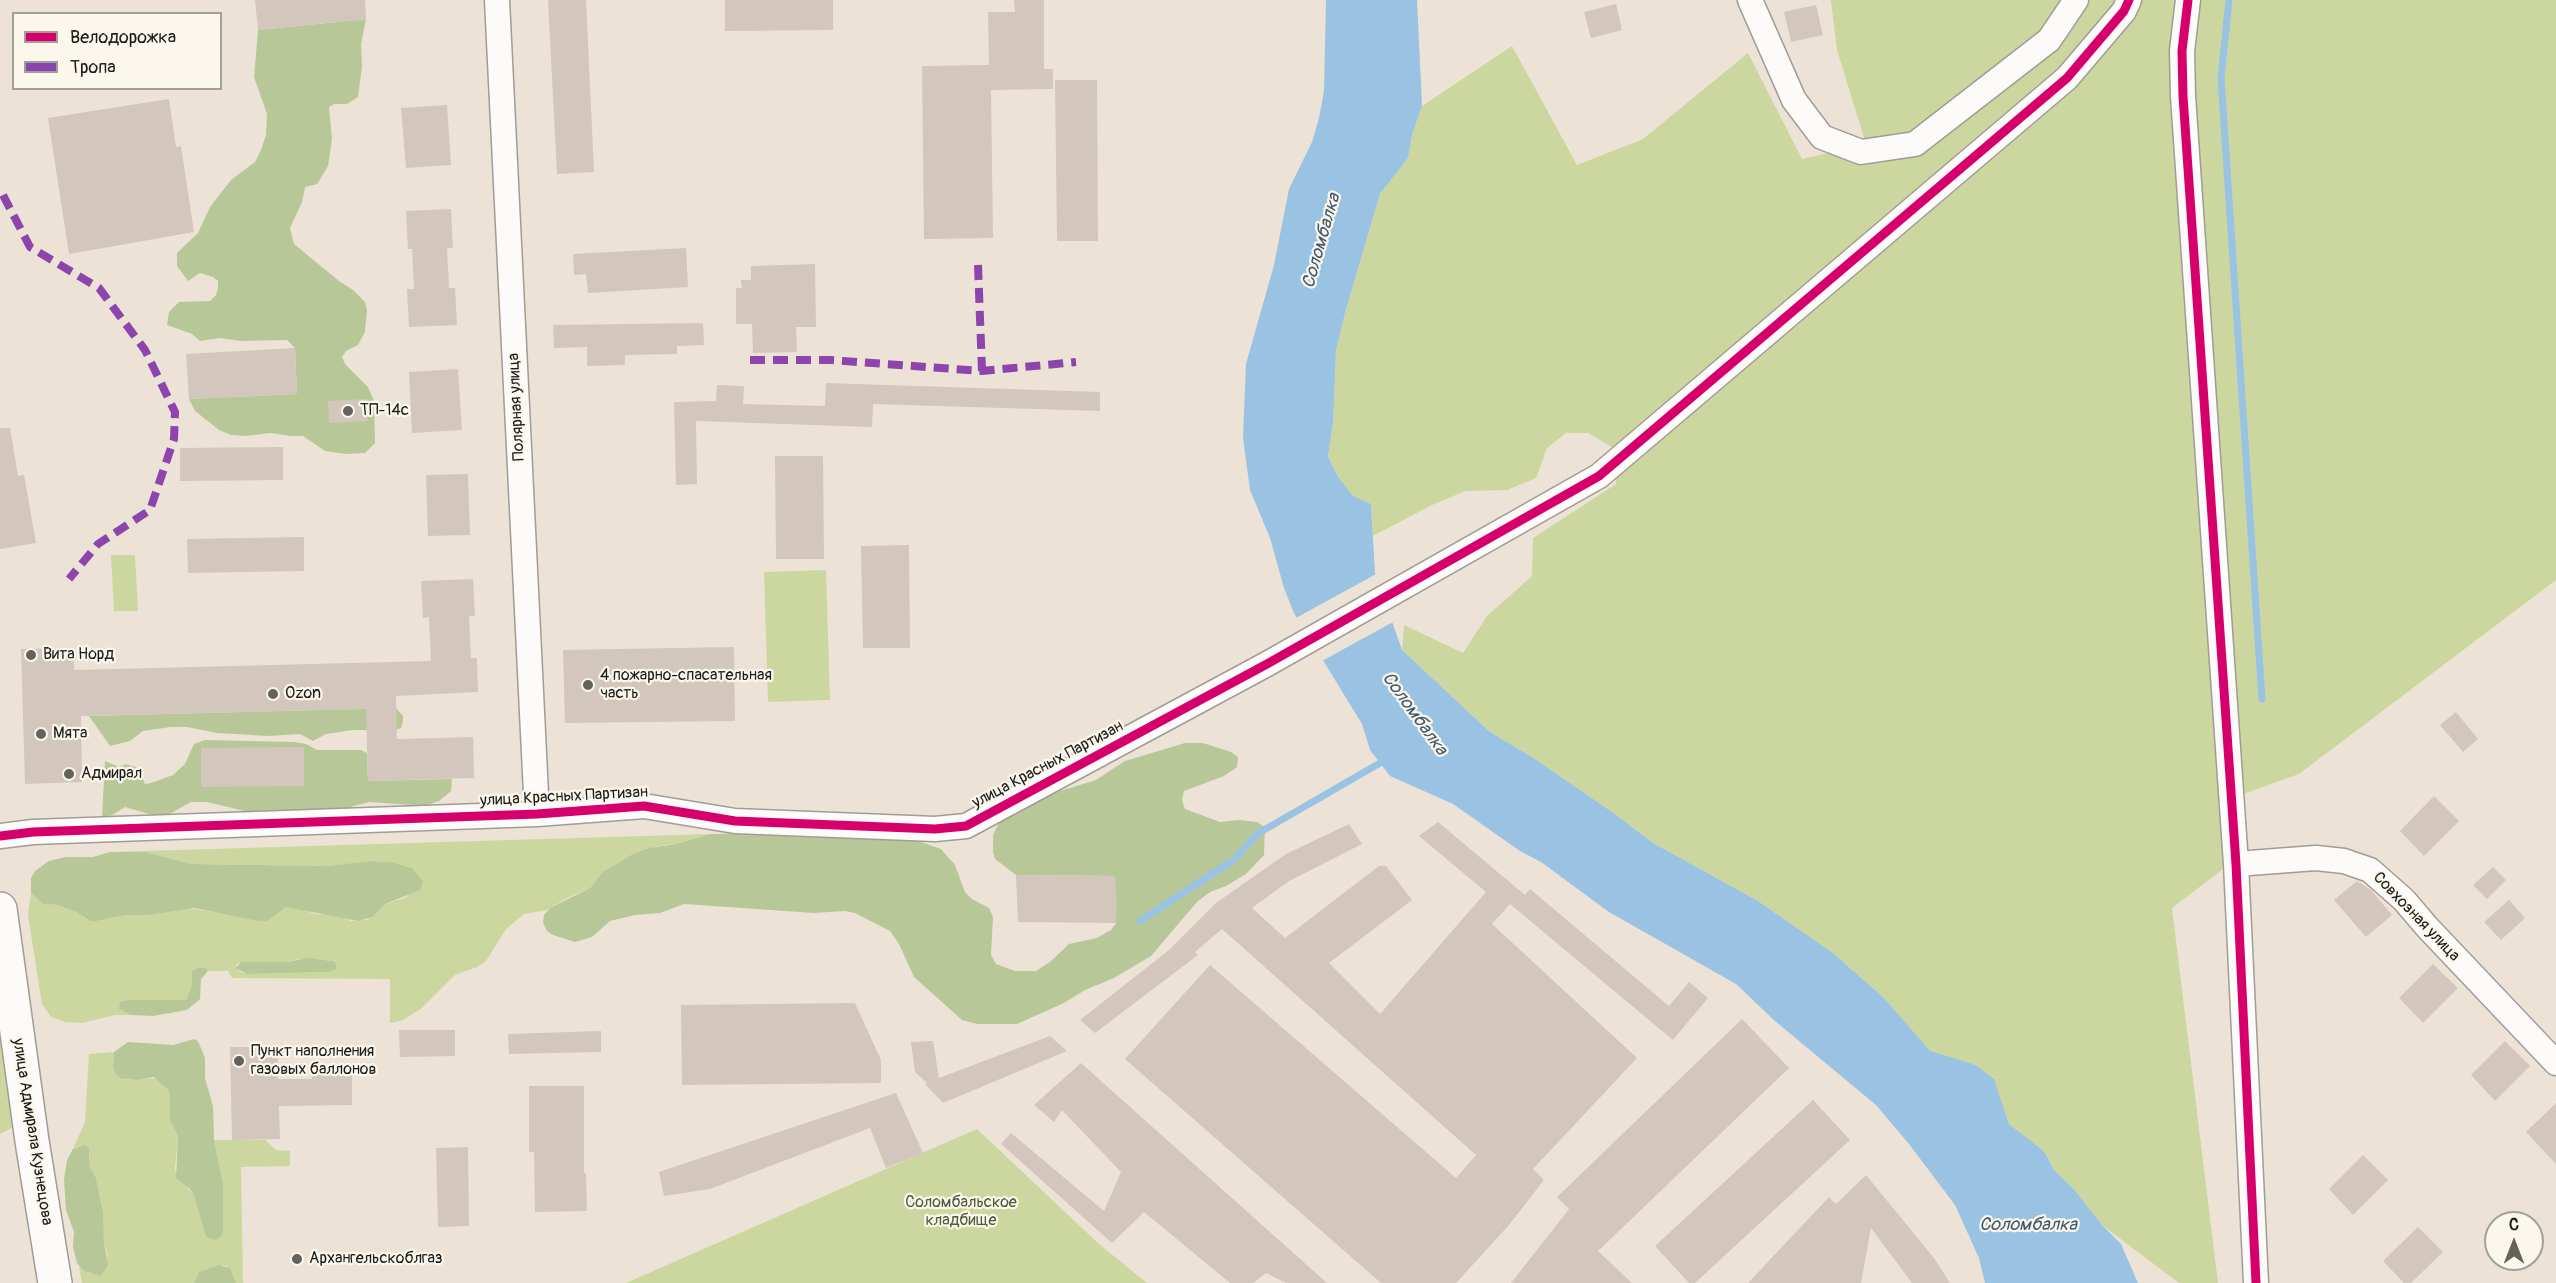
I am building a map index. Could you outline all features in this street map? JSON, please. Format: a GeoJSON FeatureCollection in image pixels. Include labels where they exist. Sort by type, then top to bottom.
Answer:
{"type":"FeatureCollection","features":[{"type":"Feature","properties":{"kind":"main road","name":"улица Адмирала Кузнецова"},"geometry":{"type":"LineString","coordinates":[[0,909],[32,1141],[56,1283]]}},
{"type":"Feature","properties":{"kind":"street","name":"Полярная улица"},"geometry":{"type":"LineString","coordinates":[[497,0],[537,814]]}},
{"type":"Feature","properties":{"kind":"street"},"geometry":{"type":"LineString","coordinates":[[1750,0],[1794,100],[1822,137],[1861,152],[1915,144],[2049,40],[2076,0]]}},
{"type":"Feature","properties":{"kind":"street","name":"улица Красных Партизан"},"geometry":{"type":"LineString","coordinates":[[0,836],[42,832],[537,814],[644,806],[735,820],[935,828],[966,826],[1267,664],[1599,476],[1645,440],[2067,78],[2124,11],[2129,0]]}},
{"type":"Feature","properties":{"kind":"street"},"geometry":{"type":"LineString","coordinates":[[2188,0],[2182,51],[2183,96],[2236,864],[2256,1283]]}},
{"type":"Feature","properties":{"kind":"street","name":"Совхозная улица"},"geometry":{"type":"LineString","coordinates":[[2236,864],[2316,858],[2344,861],[2370,870],[2404,900],[2556,1064]]}},
{"type":"Feature","properties":{"kind":"green space"},"geometry":{"type":"Polygon","coordinates":[[[1831,0],[2556,0],[2556,580],[2299,774],[2218,803],[2227,866],[2172,908],[2218,1283],[2179,1283],[2102,1225],[2073,1188],[2054,1170],[2044,1151],[2009,1124],[1993,1078],[1976,1065],[1930,1052],[1884,998],[1833,953],[1758,901],[1653,843],[1532,757],[1490,732],[1402,650],[1404,625],[1463,653],[1487,616],[1532,576],[1533,538],[1616,484],[1615,449],[1588,433],[1566,433],[1547,448],[1536,478],[1507,490],[1465,491],[1430,506],[1373,536],[1371,504],[1353,497],[1338,477],[1328,456],[1333,423],[1336,351],[1345,313],[1380,194],[1408,158],[1412,135],[1422,106],[1512,46],[1577,165],[1643,139],[1748,53],[1802,159],[1866,144],[1837,50],[1831,0]]]}},
{"type":"Feature","properties":{"kind":"green space"},"geometry":{"type":"Polygon","coordinates":[[[366,19],[361,44],[362,67],[358,97],[347,104],[334,104],[329,107],[332,139],[328,166],[317,184],[305,187],[302,202],[290,228],[294,244],[365,302],[367,310],[365,332],[358,345],[346,351],[342,357],[345,364],[368,387],[374,401],[375,443],[365,453],[346,454],[325,451],[303,436],[271,433],[231,435],[219,430],[195,411],[189,399],[297,394],[295,348],[287,340],[241,341],[220,338],[200,341],[192,334],[167,325],[169,312],[179,302],[210,301],[216,295],[218,288],[218,281],[200,273],[188,281],[177,266],[177,253],[198,233],[210,207],[231,180],[255,162],[261,150],[266,135],[267,114],[254,77],[258,30],[366,19]]]}},
{"type":"Feature","properties":{"kind":"green space"},"geometry":{"type":"Polygon","coordinates":[[[111,555],[135,555],[138,611],[114,611],[111,555]]]}},
{"type":"Feature","properties":{"kind":"green space"},"geometry":{"type":"Polygon","coordinates":[[[826,570],[830,700],[768,702],[764,572],[826,570]]]}},
{"type":"Feature","properties":{"kind":"green space"},"geometry":{"type":"Polygon","coordinates":[[[396,708],[403,716],[401,728],[353,730],[326,734],[313,741],[300,734],[268,736],[171,727],[143,731],[130,741],[110,746],[89,716],[396,708]]]}},
{"type":"Feature","properties":{"kind":"green space"},"geometry":{"type":"Polygon","coordinates":[[[205,740],[294,742],[306,744],[317,750],[361,750],[367,753],[368,781],[452,779],[451,791],[439,801],[424,806],[370,802],[353,806],[344,812],[257,814],[207,802],[191,802],[162,818],[125,807],[102,818],[105,761],[119,767],[126,764],[138,768],[145,784],[151,783],[173,775],[185,764],[194,744],[205,740]]]}},
{"type":"Feature","properties":{"kind":"green space"},"geometry":{"type":"Polygon","coordinates":[[[1185,743],[1203,743],[1231,752],[1238,757],[1237,767],[1224,776],[1184,791],[1182,800],[1185,809],[1220,822],[1239,820],[1257,822],[1265,827],[1264,855],[1246,874],[1210,892],[1197,902],[1151,956],[1114,978],[1017,1024],[977,1024],[962,1020],[914,977],[899,944],[890,931],[855,913],[845,911],[814,913],[684,904],[660,913],[635,915],[610,921],[592,937],[575,942],[553,935],[547,931],[543,923],[544,915],[550,908],[590,888],[603,872],[633,854],[710,834],[788,833],[915,840],[941,849],[955,865],[965,892],[972,899],[989,908],[993,917],[991,955],[996,964],[1015,971],[1036,971],[1050,962],[1069,944],[1097,938],[1111,930],[1116,923],[1115,876],[1016,875],[995,859],[993,835],[1000,821],[1044,796],[1096,780],[1125,761],[1185,743]]]}},
{"type":"Feature","properties":{"kind":"green space"},"geometry":{"type":"Polygon","coordinates":[[[710,834],[676,844],[657,846],[604,872],[590,888],[547,910],[524,914],[506,929],[486,961],[455,975],[422,1008],[403,1020],[390,1023],[390,979],[232,978],[228,971],[208,971],[203,967],[192,971],[191,988],[186,1000],[120,1003],[132,1015],[115,1015],[82,1023],[65,1022],[51,1017],[42,1004],[28,915],[31,893],[43,904],[58,905],[90,921],[126,915],[149,915],[187,908],[259,921],[267,920],[286,907],[294,907],[315,914],[337,915],[351,921],[373,917],[385,904],[407,897],[412,868],[381,861],[327,866],[192,864],[145,852],[110,852],[710,834]],[[330,960],[241,962],[236,965],[240,972],[247,974],[328,972],[330,960]]]}},
{"type":"Feature","properties":{"kind":"green space"},"geometry":{"type":"Polygon","coordinates":[[[110,852],[145,852],[192,864],[327,866],[372,861],[390,862],[412,868],[423,882],[420,890],[385,904],[373,917],[358,921],[286,907],[267,921],[194,908],[90,921],[58,905],[43,904],[31,893],[31,878],[35,871],[49,861],[65,857],[93,857],[110,852]]]}},
{"type":"Feature","properties":{"kind":"green space"},"geometry":{"type":"Polygon","coordinates":[[[306,958],[333,961],[336,963],[336,969],[328,972],[247,974],[236,968],[241,962],[289,962],[306,958]]]}},
{"type":"Feature","properties":{"kind":"green space"},"geometry":{"type":"Polygon","coordinates":[[[0,961],[17,1125],[0,1134],[0,961]]]}},
{"type":"Feature","properties":{"kind":"green space"},"geometry":{"type":"Polygon","coordinates":[[[200,967],[208,971],[201,979],[200,999],[187,1010],[153,1016],[132,1015],[119,1009],[120,1002],[129,1000],[186,1000],[191,988],[192,971],[200,967]]]}},
{"type":"Feature","properties":{"kind":"green space"},"geometry":{"type":"Polygon","coordinates":[[[194,1039],[198,1041],[205,1058],[205,1078],[213,1106],[214,1140],[223,1183],[223,1230],[222,1235],[216,1240],[206,1237],[194,1196],[190,1189],[176,1178],[178,1136],[170,1120],[168,1090],[154,1077],[138,1080],[122,1079],[116,1075],[113,1068],[114,1052],[128,1042],[173,1045],[194,1039]]]}},
{"type":"Feature","properties":{"kind":"green space"},"geometry":{"type":"Polygon","coordinates":[[[114,1052],[113,1068],[116,1075],[130,1080],[158,1078],[170,1093],[170,1120],[178,1136],[175,1170],[194,1196],[206,1237],[223,1226],[223,1183],[214,1140],[265,1140],[276,1150],[290,1151],[290,1166],[241,1167],[243,1283],[236,1283],[226,1266],[221,1265],[199,1272],[194,1283],[82,1283],[79,1266],[90,1274],[108,1256],[104,1242],[102,1206],[96,1178],[90,1167],[90,1153],[77,1147],[73,1149],[85,1122],[89,1054],[114,1052]]]}},
{"type":"Feature","properties":{"kind":"green space","name":"Соломбальское кладбище"},"geometry":{"type":"Polygon","coordinates":[[[977,1129],[1099,1244],[1147,1283],[626,1283],[977,1129]]]}},
{"type":"Feature","properties":{"kind":"green space"},"geometry":{"type":"Polygon","coordinates":[[[85,1145],[89,1148],[90,1167],[96,1178],[103,1212],[104,1242],[108,1265],[101,1276],[84,1271],[77,1263],[73,1247],[74,1232],[66,1210],[64,1180],[67,1160],[73,1149],[85,1145]]]}},
{"type":"Feature","properties":{"kind":"green space"},"geometry":{"type":"Polygon","coordinates":[[[219,1265],[230,1268],[236,1283],[194,1283],[199,1272],[219,1265]]]}},
{"type":"Feature","properties":{"kind":"water","name":"Соломбалка"},"geometry":{"type":"Polygon","coordinates":[[[1326,0],[1417,0],[1422,106],[1412,135],[1408,158],[1380,194],[1345,313],[1336,351],[1333,423],[1328,456],[1338,477],[1353,496],[1371,504],[1375,573],[1402,650],[1490,732],[1532,757],[1653,843],[1758,901],[1833,953],[1884,998],[1930,1051],[1976,1065],[1994,1079],[2009,1124],[2044,1151],[2054,1170],[2073,1188],[2102,1225],[2121,1244],[2138,1283],[1985,1283],[1979,1258],[1955,1205],[1876,1105],[1775,1021],[1736,984],[1609,912],[1541,862],[1520,851],[1453,804],[1390,776],[1370,750],[1362,724],[1294,613],[1284,588],[1270,538],[1250,490],[1243,438],[1246,364],[1274,265],[1289,189],[1312,142],[1319,118],[1324,91],[1326,0]]]}},
{"type":"Feature","properties":{"kind":"pier"},"geometry":{"type":"Polygon","coordinates":[[[1378,573],[1395,621],[1320,662],[1294,619],[1378,573]]]}},
{"type":"Feature","properties":{"kind":"building"},"geometry":{"type":"Polygon","coordinates":[[[255,0],[365,0],[366,19],[258,30],[255,0]]]}},
{"type":"Feature","properties":{"kind":"building"},"geometry":{"type":"Polygon","coordinates":[[[548,0],[586,0],[594,172],[557,174],[548,0]]]}},
{"type":"Feature","properties":{"kind":"building"},"geometry":{"type":"Polygon","coordinates":[[[725,0],[833,0],[833,30],[725,31],[725,0]]]}},
{"type":"Feature","properties":{"kind":"building"},"geometry":{"type":"Polygon","coordinates":[[[1014,0],[1044,0],[1044,69],[1053,69],[1053,89],[991,90],[993,238],[924,239],[922,66],[989,65],[988,12],[1015,12],[1014,0]]]}},
{"type":"Feature","properties":{"kind":"building"},"geometry":{"type":"Polygon","coordinates":[[[1616,4],[1622,30],[1591,38],[1584,12],[1616,4]]]}},
{"type":"Feature","properties":{"kind":"building"},"geometry":{"type":"Polygon","coordinates":[[[1816,5],[1823,35],[1791,42],[1784,12],[1816,5]]]}},
{"type":"Feature","properties":{"kind":"building"},"geometry":{"type":"Polygon","coordinates":[[[1055,80],[1097,80],[1098,241],[1057,241],[1055,80]]]}},
{"type":"Feature","properties":{"kind":"building"},"geometry":{"type":"Polygon","coordinates":[[[169,99],[176,147],[181,146],[194,232],[69,254],[48,118],[169,99]]]}},
{"type":"Feature","properties":{"kind":"building"},"geometry":{"type":"Polygon","coordinates":[[[447,105],[451,165],[406,168],[401,108],[447,105]]]}},
{"type":"Feature","properties":{"kind":"building"},"geometry":{"type":"Polygon","coordinates":[[[451,209],[453,248],[447,248],[449,288],[455,288],[457,325],[409,327],[407,289],[414,289],[412,249],[408,249],[406,211],[451,209]]]}},
{"type":"Feature","properties":{"kind":"building"},"geometry":{"type":"Polygon","coordinates":[[[686,248],[688,287],[588,293],[586,274],[574,275],[573,254],[686,248]]]}},
{"type":"Feature","properties":{"kind":"building"},"geometry":{"type":"Polygon","coordinates":[[[815,264],[816,327],[796,327],[797,352],[753,353],[752,324],[736,324],[736,288],[742,288],[741,280],[751,280],[751,266],[815,264]]]}},
{"type":"Feature","properties":{"kind":"building"},"geometry":{"type":"Polygon","coordinates":[[[703,323],[704,345],[677,346],[677,354],[625,355],[625,365],[587,366],[587,347],[554,348],[553,325],[703,323]]]}},
{"type":"Feature","properties":{"kind":"building"},"geometry":{"type":"Polygon","coordinates":[[[295,348],[297,394],[189,399],[186,354],[295,348]]]}},
{"type":"Feature","properties":{"kind":"building"},"geometry":{"type":"Polygon","coordinates":[[[458,369],[462,430],[412,433],[409,372],[458,369]]]}},
{"type":"Feature","properties":{"kind":"building"},"geometry":{"type":"Polygon","coordinates":[[[826,383],[1100,392],[1100,411],[873,404],[872,427],[696,421],[697,484],[676,485],[674,402],[716,401],[717,385],[744,386],[743,404],[825,406],[826,383]]]}},
{"type":"Feature","properties":{"kind":"building","name":"ТП-14с"},"geometry":{"type":"Polygon","coordinates":[[[367,399],[368,421],[329,423],[328,401],[367,399]]]}},
{"type":"Feature","properties":{"kind":"building"},"geometry":{"type":"Polygon","coordinates":[[[0,428],[10,428],[18,476],[24,475],[36,543],[0,549],[0,428]]]}},
{"type":"Feature","properties":{"kind":"building"},"geometry":{"type":"Polygon","coordinates":[[[283,447],[283,480],[180,481],[180,448],[283,447]]]}},
{"type":"Feature","properties":{"kind":"building"},"geometry":{"type":"Polygon","coordinates":[[[775,456],[823,456],[824,559],[776,559],[775,456]]]}},
{"type":"Feature","properties":{"kind":"building"},"geometry":{"type":"Polygon","coordinates":[[[468,474],[470,535],[428,536],[426,475],[468,474]]]}},
{"type":"Feature","properties":{"kind":"building"},"geometry":{"type":"Polygon","coordinates":[[[304,537],[304,571],[188,573],[187,539],[304,537]]]}},
{"type":"Feature","properties":{"kind":"building"},"geometry":{"type":"Polygon","coordinates":[[[909,545],[910,648],[863,648],[861,546],[909,545]]]}},
{"type":"Feature","properties":{"kind":"building"},"geometry":{"type":"Polygon","coordinates":[[[473,579],[475,616],[469,616],[471,658],[477,658],[478,692],[396,696],[397,739],[473,737],[474,778],[368,781],[366,709],[81,716],[82,782],[25,784],[21,649],[74,648],[74,670],[431,661],[429,617],[423,618],[421,581],[473,579]]]}},
{"type":"Feature","properties":{"kind":"building"},"geometry":{"type":"Polygon","coordinates":[[[734,647],[735,721],[565,723],[563,650],[734,647]]]}},
{"type":"Feature","properties":{"kind":"building"},"geometry":{"type":"Polygon","coordinates":[[[2456,712],[2478,739],[2463,752],[2440,725],[2456,712]]]}},
{"type":"Feature","properties":{"kind":"building"},"geometry":{"type":"Polygon","coordinates":[[[304,747],[304,786],[201,787],[201,748],[304,747]]]}},
{"type":"Feature","properties":{"kind":"building"},"geometry":{"type":"Polygon","coordinates":[[[2434,796],[2459,821],[2424,856],[2400,831],[2434,796]]]}},
{"type":"Feature","properties":{"kind":"building"},"geometry":{"type":"Polygon","coordinates":[[[1438,822],[1525,895],[1530,889],[1669,1006],[1689,982],[1708,998],[1673,1040],[1510,904],[1492,924],[1637,1058],[1533,1169],[1544,1180],[1509,1225],[1456,1283],[1381,1283],[1125,1059],[1210,965],[1456,1178],[1476,1155],[1222,929],[1195,952],[1198,955],[1095,1033],[1080,1020],[1169,950],[1216,903],[1286,854],[1349,824],[1362,844],[1289,881],[1252,908],[1285,938],[1379,866],[1386,866],[1412,900],[1329,963],[1380,1014],[1486,892],[1419,836],[1438,822]]]}},
{"type":"Feature","properties":{"kind":"building"},"geometry":{"type":"Polygon","coordinates":[[[2493,867],[2506,880],[2487,899],[2473,885],[2493,867]]]}},
{"type":"Feature","properties":{"kind":"building"},"geometry":{"type":"Polygon","coordinates":[[[1016,875],[1115,876],[1116,923],[1018,922],[1016,875]]]}},
{"type":"Feature","properties":{"kind":"building"},"geometry":{"type":"Polygon","coordinates":[[[2357,881],[2371,890],[2392,915],[2366,937],[2334,900],[2357,881]]]}},
{"type":"Feature","properties":{"kind":"building"},"geometry":{"type":"Polygon","coordinates":[[[2509,900],[2525,918],[2501,940],[2484,922],[2509,900]]]}},
{"type":"Feature","properties":{"kind":"building"},"geometry":{"type":"Polygon","coordinates":[[[2433,964],[2458,988],[2423,1023],[2399,998],[2433,964]]]}},
{"type":"Feature","properties":{"kind":"building"},"geometry":{"type":"Polygon","coordinates":[[[855,1003],[881,1060],[881,1083],[682,1085],[681,1005],[855,1003]]]}},
{"type":"Feature","properties":{"kind":"building"},"geometry":{"type":"Polygon","coordinates":[[[1742,1019],[1789,1068],[1598,1251],[1632,1283],[1511,1283],[1569,1209],[1557,1197],[1742,1019]]]}},
{"type":"Feature","properties":{"kind":"building"},"geometry":{"type":"Polygon","coordinates":[[[399,1030],[455,1030],[455,1056],[400,1057],[399,1030]]]}},
{"type":"Feature","properties":{"kind":"building"},"geometry":{"type":"Polygon","coordinates":[[[601,1031],[601,1052],[509,1054],[508,1034],[601,1031]]]}},
{"type":"Feature","properties":{"kind":"building"},"geometry":{"type":"Polygon","coordinates":[[[1050,1036],[1067,1051],[943,1103],[915,1072],[911,1042],[933,1041],[939,1078],[1050,1036]]]}},
{"type":"Feature","properties":{"kind":"building"},"geometry":{"type":"Polygon","coordinates":[[[2505,1041],[2530,1066],[2495,1101],[2471,1075],[2505,1041]]]}},
{"type":"Feature","properties":{"kind":"building"},"geometry":{"type":"Polygon","coordinates":[[[230,1047],[278,1047],[278,1079],[312,1079],[312,1074],[352,1074],[352,1105],[279,1106],[280,1139],[232,1140],[230,1047]]]}},
{"type":"Feature","properties":{"kind":"building"},"geometry":{"type":"Polygon","coordinates":[[[1081,1063],[1327,1283],[1286,1283],[1266,1273],[1253,1283],[1230,1283],[1144,1212],[1112,1243],[1001,1144],[1011,1133],[1104,1211],[1121,1172],[1062,1110],[1054,1122],[1034,1105],[1081,1063]]]}},
{"type":"Feature","properties":{"kind":"building"},"geometry":{"type":"Polygon","coordinates":[[[529,1086],[584,1086],[584,1173],[586,1173],[587,1211],[535,1212],[534,1152],[529,1152],[529,1086]]]}},
{"type":"Feature","properties":{"kind":"building"},"geometry":{"type":"Polygon","coordinates":[[[896,1093],[923,1153],[886,1168],[870,1128],[710,1189],[664,1196],[659,1172],[896,1093]]]}},
{"type":"Feature","properties":{"kind":"building"},"geometry":{"type":"Polygon","coordinates":[[[1813,1100],[1850,1140],[1695,1283],[1689,1283],[1655,1246],[1813,1100]]]}},
{"type":"Feature","properties":{"kind":"building"},"geometry":{"type":"Polygon","coordinates":[[[2556,1103],[2556,1164],[2526,1132],[2556,1103]]]}},
{"type":"Feature","properties":{"kind":"building"},"geometry":{"type":"Polygon","coordinates":[[[468,1147],[469,1226],[438,1227],[436,1148],[468,1147]]]}},
{"type":"Feature","properties":{"kind":"building"},"geometry":{"type":"Polygon","coordinates":[[[2363,1155],[2388,1180],[2353,1215],[2329,1189],[2363,1155]]]}},
{"type":"Feature","properties":{"kind":"building"},"geometry":{"type":"Polygon","coordinates":[[[1866,1175],[1934,1258],[1950,1283],[1912,1283],[1871,1228],[1861,1283],[1748,1283],[1829,1197],[1836,1204],[1866,1175]]]}},
{"type":"Feature","properties":{"kind":"building"},"geometry":{"type":"Polygon","coordinates":[[[2418,1227],[2443,1252],[2411,1283],[2404,1283],[2383,1261],[2418,1227]]]}},
{"type":"Feature","properties":{"kind":"waterway"},"geometry":{"type":"LineString","coordinates":[[2229,0],[2221,78],[2262,699]]}},
{"type":"Feature","properties":{"kind":"waterway"},"geometry":{"type":"LineString","coordinates":[[1140,921],[1235,859],[1257,834],[1380,763]]}},
{"type":"Feature","properties":{"kind":"marked path"},"geometry":{"type":"LineString","coordinates":[[3,195],[30,247],[99,288],[145,350],[175,412],[174,439],[150,510],[98,544],[69,579]]}},
{"type":"Feature","properties":{"kind":"marked path"},"geometry":{"type":"LineString","coordinates":[[978,265],[982,371]]}},
{"type":"Feature","properties":{"kind":"marked path"},"geometry":{"type":"LineString","coordinates":[[750,360],[830,360],[982,371],[1076,362]]}},
{"type":"Feature","properties":{"kind":"cycle path"},"geometry":{"type":"LineString","coordinates":[[0,836],[33,832],[537,814],[644,806],[735,821],[935,829],[966,826],[1267,664],[1599,476],[2067,78],[2124,11],[2129,0]]}},
{"type":"Feature","properties":{"kind":"cycle path"},"geometry":{"type":"LineString","coordinates":[[2188,0],[2182,51],[2183,96],[2236,864],[2256,1283]]}},
{"type":"Feature","properties":{"kind":"place","name":"ТП-14с"},"geometry":{"type":"Point","coordinates":[348,411]}},
{"type":"Feature","properties":{"kind":"place","name":"Вита Норд"},"geometry":{"type":"Point","coordinates":[31,655]}},
{"type":"Feature","properties":{"kind":"place","name":"4 пожарно-спасательная часть"},"geometry":{"type":"Point","coordinates":[588,685]}},
{"type":"Feature","properties":{"kind":"place","name":"Ozon"},"geometry":{"type":"Point","coordinates":[273,694]}},
{"type":"Feature","properties":{"kind":"place","name":"Мята"},"geometry":{"type":"Point","coordinates":[41,734]}},
{"type":"Feature","properties":{"kind":"place","name":"Адмирал"},"geometry":{"type":"Point","coordinates":[69,774]}},
{"type":"Feature","properties":{"kind":"place","name":"Пункт наполнения газовых баллонов"},"geometry":{"type":"Point","coordinates":[239,1061]}},
{"type":"Feature","properties":{"kind":"place","name":"Архангельскоблгаз"},"geometry":{"type":"Point","coordinates":[297,1259]}}]}
